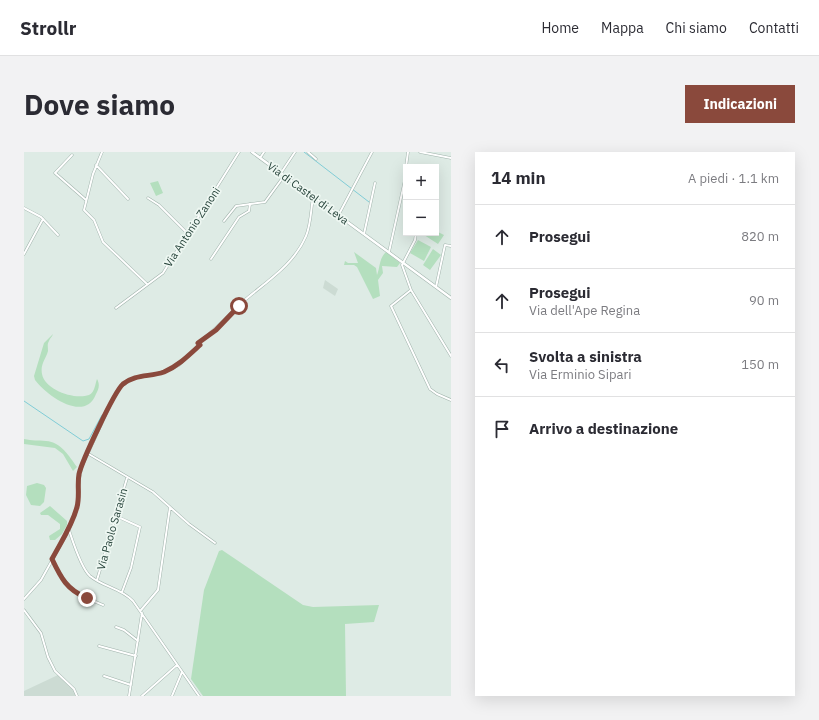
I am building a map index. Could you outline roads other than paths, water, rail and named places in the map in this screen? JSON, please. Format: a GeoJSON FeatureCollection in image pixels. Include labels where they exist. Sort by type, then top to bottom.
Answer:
{"type":"FeatureCollection","features":[{"type":"Feature","properties":{"kind":"street"},"geometry":{"type":"LineString","coordinates":[[102,152],[96,165],[84,210],[94,220],[102,240],[147,284]]}},
{"type":"Feature","properties":{"kind":"street","name":"Via Antonio Zanoni"},"geometry":{"type":"LineString","coordinates":[[116,308],[162,273],[239,152]]}},
{"type":"Feature","properties":{"kind":"street","name":"Via di Castel di Leva"},"geometry":{"type":"LineString","coordinates":[[252,152],[451,298]]}},
{"type":"Feature","properties":{"kind":"street"},"geometry":{"type":"LineString","coordinates":[[260,158],[264,152]]}},
{"type":"Feature","properties":{"kind":"street"},"geometry":{"type":"LineString","coordinates":[[281,173],[296,152]]}},
{"type":"Feature","properties":{"kind":"street"},"geometry":{"type":"LineString","coordinates":[[308,152],[316,159]]}},
{"type":"Feature","properties":{"kind":"street"},"geometry":{"type":"LineString","coordinates":[[338,216],[372,152]]}},
{"type":"Feature","properties":{"kind":"street"},"geometry":{"type":"LineString","coordinates":[[406,164],[408,152]]}},
{"type":"Feature","properties":{"kind":"street"},"geometry":{"type":"LineString","coordinates":[[420,152],[433,153],[451,158]]}},
{"type":"Feature","properties":{"kind":"street"},"geometry":{"type":"LineString","coordinates":[[72,155],[55,173],[86,200]]}},
{"type":"Feature","properties":{"kind":"street"},"geometry":{"type":"LineString","coordinates":[[96,165],[128,199]]}},
{"type":"Feature","properties":{"kind":"street"},"geometry":{"type":"LineString","coordinates":[[224,220],[234,207],[264,202],[284,176]]}},
{"type":"Feature","properties":{"kind":"street","name":"Via di Castel di Leva"},"geometry":{"type":"LineString","coordinates":[[364,234],[375,183]]}},
{"type":"Feature","properties":{"kind":"street"},"geometry":{"type":"LineString","coordinates":[[389,252],[403,189]]}},
{"type":"Feature","properties":{"kind":"street"},"geometry":{"type":"LineString","coordinates":[[24,599],[40,583],[69,530],[78,503],[80,472],[110,405],[124,383],[134,378],[163,372],[178,365],[200,345],[198,343],[216,330],[239,306],[289,262],[307,233],[313,197]]}},
{"type":"Feature","properties":{"kind":"street"},"geometry":{"type":"LineString","coordinates":[[148,198],[159,205],[188,234]]}},
{"type":"Feature","properties":{"kind":"street"},"geometry":{"type":"LineString","coordinates":[[211,259],[239,217],[249,211],[250,204]]}},
{"type":"Feature","properties":{"kind":"street"},"geometry":{"type":"LineString","coordinates":[[24,208],[43,219],[58,235]]}},
{"type":"Feature","properties":{"kind":"street"},"geometry":{"type":"LineString","coordinates":[[24,254],[43,219]]}},
{"type":"Feature","properties":{"kind":"street"},"geometry":{"type":"LineString","coordinates":[[416,236],[403,263],[403,268],[411,290],[451,356]]}},
{"type":"Feature","properties":{"kind":"street"},"geometry":{"type":"LineString","coordinates":[[436,287],[445,245],[451,246]]}},
{"type":"Feature","properties":{"kind":"street"},"geometry":{"type":"LineString","coordinates":[[411,290],[393,304],[392,308],[430,388],[437,394],[451,400]]}},
{"type":"Feature","properties":{"kind":"street"},"geometry":{"type":"LineString","coordinates":[[87,454],[153,492],[215,543]]}},
{"type":"Feature","properties":{"kind":"street","name":"Via Paolo Sarasin"},"geometry":{"type":"LineString","coordinates":[[97,580],[127,478]]}},
{"type":"Feature","properties":{"kind":"street"},"geometry":{"type":"LineString","coordinates":[[129,696],[142,611],[158,590],[170,506]]}},
{"type":"Feature","properties":{"kind":"street"},"geometry":{"type":"LineString","coordinates":[[116,516],[140,527],[131,568],[122,592]]}},
{"type":"Feature","properties":{"kind":"street"},"geometry":{"type":"LineString","coordinates":[[69,530],[85,570],[97,580],[131,598],[142,611],[176,665],[199,696]]}},
{"type":"Feature","properties":{"kind":"street"},"geometry":{"type":"LineString","coordinates":[[52,559],[64,582],[70,589],[103,605]]}},
{"type":"Feature","properties":{"kind":"street"},"geometry":{"type":"LineString","coordinates":[[24,610],[40,631],[49,660],[55,671],[74,689],[78,696]]}},
{"type":"Feature","properties":{"kind":"street"},"geometry":{"type":"LineString","coordinates":[[116,627],[124,630],[138,641]]}},
{"type":"Feature","properties":{"kind":"street"},"geometry":{"type":"LineString","coordinates":[[99,646],[136,656]]}},
{"type":"Feature","properties":{"kind":"street"},"geometry":{"type":"LineString","coordinates":[[142,696],[176,665]]}},
{"type":"Feature","properties":{"kind":"street"},"geometry":{"type":"LineString","coordinates":[[172,696],[182,672]]}},
{"type":"Feature","properties":{"kind":"street"},"geometry":{"type":"LineString","coordinates":[[104,676],[131,685]]}},
{"type":"Feature","properties":{"kind":"waterway"},"geometry":{"type":"LineString","coordinates":[[304,152],[369,202]]}},
{"type":"Feature","properties":{"kind":"waterway"},"geometry":{"type":"LineString","coordinates":[[24,401],[83,441],[89,439],[102,415]]}}]}
